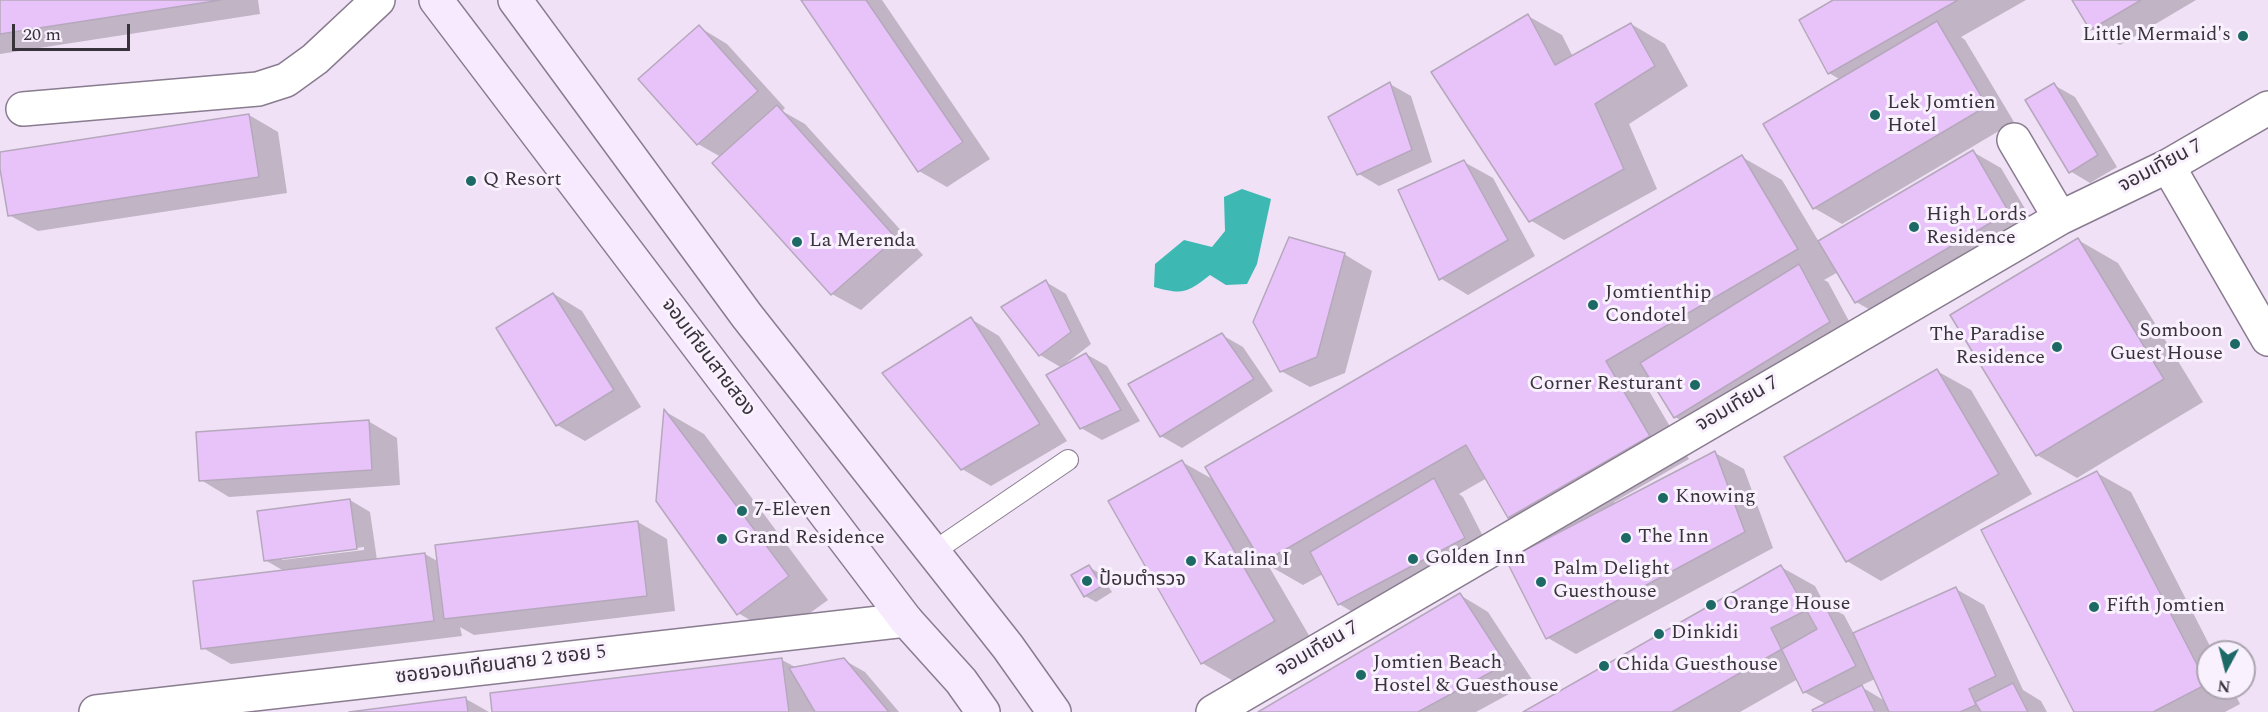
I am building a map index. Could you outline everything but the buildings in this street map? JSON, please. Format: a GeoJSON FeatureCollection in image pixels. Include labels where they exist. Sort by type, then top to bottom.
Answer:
{"type":"FeatureCollection","features":[{"type":"Feature","properties":{"kind":"main road","name":"จอมเทียนสายสอง"},"geometry":{"type":"LineString","coordinates":[[436,0],[906,620],[961,681],[983,712]]}},
{"type":"Feature","properties":{"kind":"main road"},"geometry":{"type":"LineString","coordinates":[[515,0],[747,316],[1008,647],[1054,712]]}},
{"type":"Feature","properties":{"kind":"street"},"geometry":{"type":"LineString","coordinates":[[23,109],[258,89],[286,80],[315,59],[378,0]]}},
{"type":"Feature","properties":{"kind":"street","name":"จอมเทียน 7"},"geometry":{"type":"LineString","coordinates":[[1213,712],[2060,218],[2168,166],[2268,108]]}},
{"type":"Feature","properties":{"kind":"street"},"geometry":{"type":"LineString","coordinates":[[2014,140],[2060,218]]}},
{"type":"Feature","properties":{"kind":"street"},"geometry":{"type":"LineString","coordinates":[[2168,166],[2268,339]]}},
{"type":"Feature","properties":{"kind":"street","name":"ซอยจอมเทียนสาย 2 ซอย 5"},"geometry":{"type":"LineString","coordinates":[[96,712],[906,620]]}},
{"type":"Feature","properties":{"kind":"lane"},"geometry":{"type":"LineString","coordinates":[[933,552],[1068,460]]}},
{"type":"Feature","properties":{"kind":"shaded area"},"geometry":{"type":"Polygon","coordinates":[[[1242,189],[1271,199],[1257,264],[1247,284],[1226,285],[1210,275],[1196,286],[1184,291],[1154,287],[1155,264],[1184,240],[1212,247],[1225,231],[1224,197],[1242,189]]]}},
{"type":"Feature","properties":{"kind":"place","name":"Little Mermaid's"},"geometry":{"type":"Point","coordinates":[2243,36]}},
{"type":"Feature","properties":{"kind":"place","name":"Lek Jomtien Hotel"},"geometry":{"type":"Point","coordinates":[1875,115]}},
{"type":"Feature","properties":{"kind":"place","name":"Q Resort"},"geometry":{"type":"Point","coordinates":[471,181]}},
{"type":"Feature","properties":{"kind":"place","name":"High Lords Residence"},"geometry":{"type":"Point","coordinates":[1914,227]}},
{"type":"Feature","properties":{"kind":"place","name":"La Merenda"},"geometry":{"type":"Point","coordinates":[797,242]}},
{"type":"Feature","properties":{"kind":"place","name":"Jomtienthip Condotel"},"geometry":{"type":"Point","coordinates":[1593,305]}},
{"type":"Feature","properties":{"kind":"place","name":"Somboon Guest House"},"geometry":{"type":"Point","coordinates":[2235,344]}},
{"type":"Feature","properties":{"kind":"place","name":"The Paradise Residence"},"geometry":{"type":"Point","coordinates":[2057,347]}},
{"type":"Feature","properties":{"kind":"place","name":"Corner Resturant"},"geometry":{"type":"Point","coordinates":[1695,385]}},
{"type":"Feature","properties":{"kind":"place","name":"Knowing"},"geometry":{"type":"Point","coordinates":[1663,498]}},
{"type":"Feature","properties":{"kind":"place","name":"7-Eleven"},"geometry":{"type":"Point","coordinates":[742,511]}},
{"type":"Feature","properties":{"kind":"place","name":"The Inn"},"geometry":{"type":"Point","coordinates":[1626,538]}},
{"type":"Feature","properties":{"kind":"place","name":"Grand Residence"},"geometry":{"type":"Point","coordinates":[722,539]}},
{"type":"Feature","properties":{"kind":"place","name":"Golden Inn"},"geometry":{"type":"Point","coordinates":[1413,559]}},
{"type":"Feature","properties":{"kind":"place","name":"Katalina I"},"geometry":{"type":"Point","coordinates":[1191,561]}},
{"type":"Feature","properties":{"kind":"place","name":"ป้อมตำรวจ"},"geometry":{"type":"Point","coordinates":[1087,581]}},
{"type":"Feature","properties":{"kind":"place","name":"Palm Delight Guesthouse"},"geometry":{"type":"Point","coordinates":[1541,582]}},
{"type":"Feature","properties":{"kind":"place","name":"Orange House"},"geometry":{"type":"Point","coordinates":[1711,605]}},
{"type":"Feature","properties":{"kind":"place","name":"Fifth Jomtien"},"geometry":{"type":"Point","coordinates":[2094,607]}},
{"type":"Feature","properties":{"kind":"place","name":"Dinkidi"},"geometry":{"type":"Point","coordinates":[1659,634]}},
{"type":"Feature","properties":{"kind":"place","name":"Chida Guesthouse"},"geometry":{"type":"Point","coordinates":[1604,666]}},
{"type":"Feature","properties":{"kind":"place","name":"Jomtien Beach Hostel & Guesthouse"},"geometry":{"type":"Point","coordinates":[1361,675]}}]}
